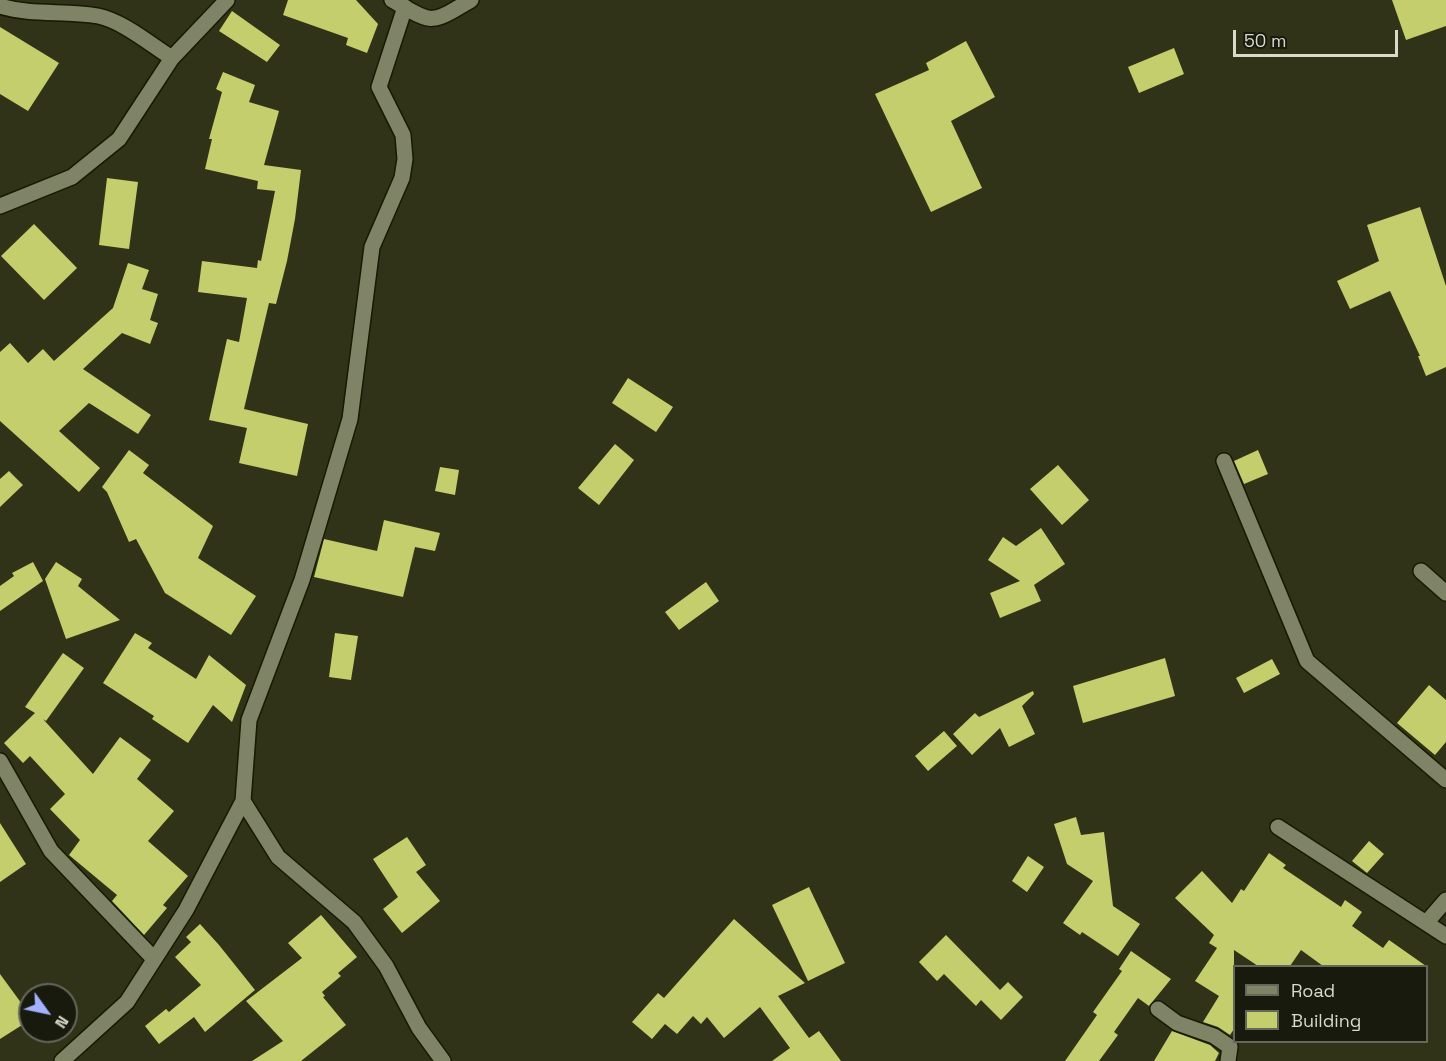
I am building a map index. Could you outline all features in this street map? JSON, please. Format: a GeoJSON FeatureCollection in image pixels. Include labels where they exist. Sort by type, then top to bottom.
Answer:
{"type":"FeatureCollection","features":[{"type":"Feature","properties":{"kind":"street"},"geometry":{"type":"LineString","coordinates":[[0,206],[72,177],[119,139],[172,58],[227,0]]}},
{"type":"Feature","properties":{"kind":"street"},"geometry":{"type":"LineString","coordinates":[[62,1061],[127,1002],[186,910],[243,801],[249,720],[302,580],[350,419],[372,247],[402,178],[405,159],[403,135],[379,87],[399,4],[431,20],[442,17],[471,0]]}},
{"type":"Feature","properties":{"kind":"street"},"geometry":{"type":"LineString","coordinates":[[0,6],[17,11],[98,16],[113,21],[172,58]]}},
{"type":"Feature","properties":{"kind":"street"},"geometry":{"type":"LineString","coordinates":[[1224,461],[1307,661],[1446,780]]}},
{"type":"Feature","properties":{"kind":"street"},"geometry":{"type":"LineString","coordinates":[[1421,571],[1446,593]]}},
{"type":"Feature","properties":{"kind":"street"},"geometry":{"type":"LineString","coordinates":[[0,760],[51,851],[154,959]]}},
{"type":"Feature","properties":{"kind":"street"},"geometry":{"type":"LineString","coordinates":[[243,801],[278,857],[354,922],[386,966],[419,1028],[443,1061]]}},
{"type":"Feature","properties":{"kind":"street"},"geometry":{"type":"LineString","coordinates":[[1278,827],[1446,936]]}},
{"type":"Feature","properties":{"kind":"street"},"geometry":{"type":"LineString","coordinates":[[1427,922],[1446,900]]}},
{"type":"Feature","properties":{"kind":"street"},"geometry":{"type":"LineString","coordinates":[[1158,1009],[1177,1023],[1214,1036],[1230,1047],[1228,1061]]}},
{"type":"Feature","properties":{"kind":"building"},"geometry":{"type":"Polygon","coordinates":[[[288,0],[356,0],[378,24],[367,53],[346,45],[348,38],[283,15],[288,0]]]}},
{"type":"Feature","properties":{"kind":"building"},"geometry":{"type":"Polygon","coordinates":[[[1392,0],[1446,0],[1446,26],[1406,40],[1392,0]]]}},
{"type":"Feature","properties":{"kind":"building"},"geometry":{"type":"Polygon","coordinates":[[[232,11],[280,45],[267,62],[219,31],[232,11]]]}},
{"type":"Feature","properties":{"kind":"building"},"geometry":{"type":"Polygon","coordinates":[[[0,27],[59,63],[28,111],[0,94],[0,27]]]}},
{"type":"Feature","properties":{"kind":"building"},"geometry":{"type":"Polygon","coordinates":[[[966,41],[995,97],[951,121],[982,188],[931,212],[875,94],[929,70],[926,63],[966,41]]]}},
{"type":"Feature","properties":{"kind":"building"},"geometry":{"type":"Polygon","coordinates":[[[1174,48],[1184,74],[1139,93],[1128,67],[1174,48]]]}},
{"type":"Feature","properties":{"kind":"building"},"geometry":{"type":"Polygon","coordinates":[[[223,72],[255,85],[249,102],[279,111],[264,165],[301,170],[287,261],[276,304],[269,303],[244,409],[308,424],[297,476],[239,463],[247,428],[209,420],[227,339],[239,342],[247,298],[198,292],[202,261],[257,268],[258,260],[261,261],[275,191],[257,189],[258,181],[205,169],[212,139],[209,139],[222,92],[216,89],[223,72]]]}},
{"type":"Feature","properties":{"kind":"building"},"geometry":{"type":"Polygon","coordinates":[[[107,178],[138,182],[129,249],[99,245],[107,178]]]}},
{"type":"Feature","properties":{"kind":"building"},"geometry":{"type":"Polygon","coordinates":[[[1420,207],[1446,286],[1446,367],[1426,376],[1418,356],[1420,356],[1390,291],[1350,309],[1337,281],[1379,261],[1367,225],[1420,207]]]}},
{"type":"Feature","properties":{"kind":"building"},"geometry":{"type":"Polygon","coordinates":[[[34,224],[77,268],[44,300],[1,256],[34,224]]]}},
{"type":"Feature","properties":{"kind":"building"},"geometry":{"type":"Polygon","coordinates":[[[128,263],[149,270],[142,289],[158,294],[150,320],[158,323],[150,344],[122,333],[83,369],[151,415],[138,434],[89,403],[59,431],[100,468],[79,492],[0,421],[0,352],[10,343],[28,363],[43,349],[54,361],[113,308],[128,263]]]}},
{"type":"Feature","properties":{"kind":"building"},"geometry":{"type":"Polygon","coordinates":[[[628,378],[673,407],[656,432],[612,403],[628,378]]]}},
{"type":"Feature","properties":{"kind":"building"},"geometry":{"type":"Polygon","coordinates":[[[615,444],[634,460],[599,505],[578,488],[615,444]]]}},
{"type":"Feature","properties":{"kind":"building"},"geometry":{"type":"Polygon","coordinates":[[[129,450],[149,465],[143,473],[213,526],[198,558],[256,596],[231,635],[165,593],[136,539],[129,542],[107,492],[102,487],[129,450]]]}},
{"type":"Feature","properties":{"kind":"building"},"geometry":{"type":"Polygon","coordinates":[[[1258,450],[1268,474],[1244,484],[1234,461],[1258,450]]]}},
{"type":"Feature","properties":{"kind":"building"},"geometry":{"type":"Polygon","coordinates":[[[1058,465],[1089,500],[1062,525],[1030,489],[1058,465]]]}},
{"type":"Feature","properties":{"kind":"building"},"geometry":{"type":"Polygon","coordinates":[[[440,467],[459,470],[455,495],[435,491],[440,467]]]}},
{"type":"Feature","properties":{"kind":"building"},"geometry":{"type":"Polygon","coordinates":[[[9,471],[23,485],[0,507],[0,479],[9,471]]]}},
{"type":"Feature","properties":{"kind":"building"},"geometry":{"type":"Polygon","coordinates":[[[384,520],[440,533],[435,551],[415,547],[403,597],[314,577],[324,539],[377,551],[384,520]]]}},
{"type":"Feature","properties":{"kind":"building"},"geometry":{"type":"Polygon","coordinates":[[[1041,528],[1065,564],[1034,585],[1041,601],[1000,618],[990,593],[1020,581],[988,560],[1003,537],[1016,546],[1041,528]]]}},
{"type":"Feature","properties":{"kind":"building"},"geometry":{"type":"Polygon","coordinates":[[[33,562],[43,581],[0,611],[0,586],[14,576],[12,573],[33,562]]]}},
{"type":"Feature","properties":{"kind":"building"},"geometry":{"type":"Polygon","coordinates":[[[56,562],[82,579],[78,586],[120,620],[66,639],[45,579],[56,562]]]}},
{"type":"Feature","properties":{"kind":"building"},"geometry":{"type":"Polygon","coordinates":[[[706,582],[719,601],[679,630],[665,612],[706,582]]]}},
{"type":"Feature","properties":{"kind":"building"},"geometry":{"type":"Polygon","coordinates":[[[135,633],[152,643],[148,648],[196,679],[209,655],[246,685],[232,722],[213,705],[188,743],[152,719],[154,716],[103,683],[135,633]]]}},
{"type":"Feature","properties":{"kind":"building"},"geometry":{"type":"Polygon","coordinates":[[[335,633],[358,636],[351,680],[329,677],[335,633]]]}},
{"type":"Feature","properties":{"kind":"building"},"geometry":{"type":"Polygon","coordinates":[[[63,653],[84,668],[46,721],[43,719],[93,774],[120,737],[151,760],[137,779],[174,811],[148,841],[188,876],[163,905],[167,908],[144,935],[112,901],[117,895],[69,855],[80,840],[50,809],[65,794],[30,756],[23,763],[4,743],[35,713],[25,707],[63,653]]]}},
{"type":"Feature","properties":{"kind":"building"},"geometry":{"type":"Polygon","coordinates":[[[1165,658],[1175,696],[1083,723],[1073,686],[1165,658]]]}},
{"type":"Feature","properties":{"kind":"building"},"geometry":{"type":"Polygon","coordinates":[[[1272,659],[1280,674],[1244,693],[1236,678],[1272,659]]]}},
{"type":"Feature","properties":{"kind":"building"},"geometry":{"type":"Polygon","coordinates":[[[1429,685],[1446,700],[1446,742],[1435,755],[1397,723],[1429,685]]]}},
{"type":"Feature","properties":{"kind":"building"},"geometry":{"type":"Polygon","coordinates":[[[1033,691],[1034,694],[1022,706],[1035,734],[1009,747],[1000,728],[972,755],[953,734],[975,713],[979,717],[1033,691]]]}},
{"type":"Feature","properties":{"kind":"building"},"geometry":{"type":"Polygon","coordinates":[[[944,731],[957,746],[928,771],[915,756],[944,731]]]}},
{"type":"Feature","properties":{"kind":"building"},"geometry":{"type":"Polygon","coordinates":[[[1076,817],[1081,835],[1104,832],[1113,906],[1140,924],[1118,956],[1082,932],[1080,935],[1063,923],[1093,881],[1067,864],[1054,824],[1076,817]]]}},
{"type":"Feature","properties":{"kind":"building"},"geometry":{"type":"Polygon","coordinates":[[[0,823],[26,864],[0,882],[0,823]]]}},
{"type":"Feature","properties":{"kind":"building"},"geometry":{"type":"Polygon","coordinates":[[[407,837],[426,865],[416,872],[440,901],[402,933],[383,909],[398,897],[373,859],[407,837]]]}},
{"type":"Feature","properties":{"kind":"building"},"geometry":{"type":"Polygon","coordinates":[[[1369,841],[1384,854],[1367,873],[1352,861],[1369,841]]]}},
{"type":"Feature","properties":{"kind":"building"},"geometry":{"type":"Polygon","coordinates":[[[1269,853],[1286,865],[1283,868],[1341,907],[1345,900],[1362,912],[1352,926],[1383,948],[1389,940],[1425,965],[1322,965],[1301,950],[1291,965],[1256,965],[1234,950],[1233,1030],[1230,1035],[1218,1027],[1203,1022],[1219,996],[1195,981],[1217,948],[1209,943],[1214,935],[1175,898],[1202,871],[1232,903],[1241,889],[1244,891],[1269,853]]]}},
{"type":"Feature","properties":{"kind":"building"},"geometry":{"type":"Polygon","coordinates":[[[1028,856],[1044,867],[1027,892],[1012,881],[1028,856]]]}},
{"type":"Feature","properties":{"kind":"building"},"geometry":{"type":"Polygon","coordinates":[[[809,887],[845,963],[808,981],[772,905],[809,887]]]}},
{"type":"Feature","properties":{"kind":"building"},"geometry":{"type":"Polygon","coordinates":[[[321,915],[357,957],[338,973],[341,976],[322,992],[325,996],[323,997],[346,1025],[301,1061],[252,1061],[283,1041],[246,1001],[302,958],[288,943],[321,915]]]}},
{"type":"Feature","properties":{"kind":"building"},"geometry":{"type":"Polygon","coordinates":[[[734,919],[805,983],[778,996],[809,1038],[819,1031],[841,1061],[772,1061],[790,1048],[760,1007],[724,1038],[707,1017],[701,1024],[693,1016],[677,1034],[665,1024],[652,1039],[632,1022],[658,993],[664,998],[734,919]]]}},
{"type":"Feature","properties":{"kind":"building"},"geometry":{"type":"Polygon","coordinates":[[[200,924],[255,990],[205,1032],[194,1017],[159,1044],[145,1026],[166,1009],[169,1012],[201,985],[175,957],[191,942],[186,937],[200,924]]]}},
{"type":"Feature","properties":{"kind":"building"},"geometry":{"type":"Polygon","coordinates":[[[946,935],[1000,990],[1008,982],[1023,997],[1001,1020],[981,1000],[976,1006],[944,974],[937,981],[919,962],[946,935]]]}},
{"type":"Feature","properties":{"kind":"building"},"geometry":{"type":"Polygon","coordinates":[[[1131,951],[1171,979],[1149,1006],[1138,998],[1114,1032],[1118,1035],[1099,1061],[1065,1061],[1097,1015],[1093,1012],[1122,971],[1119,969],[1131,951]]]}},
{"type":"Feature","properties":{"kind":"building"},"geometry":{"type":"Polygon","coordinates":[[[0,974],[18,999],[18,1028],[0,1039],[0,974]]]}},
{"type":"Feature","properties":{"kind":"building"},"geometry":{"type":"Polygon","coordinates":[[[1172,1031],[1210,1045],[1219,1053],[1215,1061],[1154,1061],[1172,1031]]]}}]}
